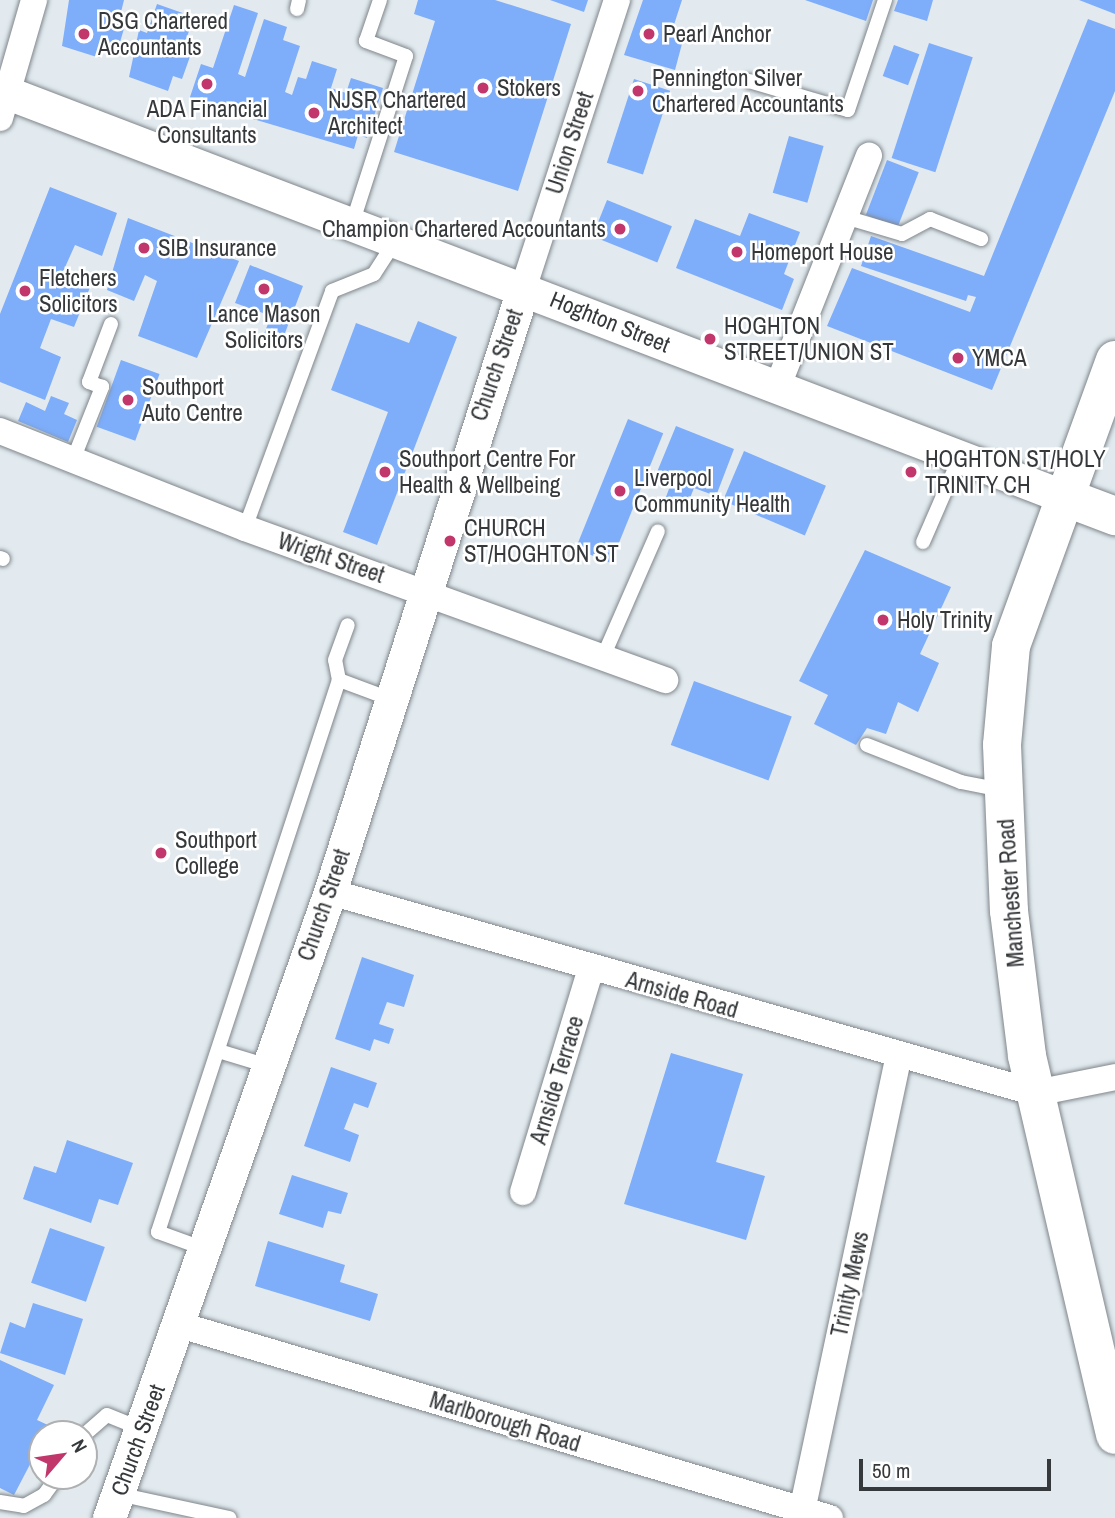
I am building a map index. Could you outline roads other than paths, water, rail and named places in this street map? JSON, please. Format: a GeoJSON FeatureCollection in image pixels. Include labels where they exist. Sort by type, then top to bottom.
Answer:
{"type":"FeatureCollection","features":[{"type":"Feature","properties":{"kind":"main road","name":"Manchester Road"},"geometry":{"type":"LineString","coordinates":[[1113,1414],[1036,1093],[1009,911],[1004,790],[1011,646],[1062,496],[1115,360]]}},
{"type":"Feature","properties":{"kind":"main road"},"geometry":{"type":"LineString","coordinates":[[1062,496],[1115,516]]}},
{"type":"Feature","properties":{"kind":"street"},"geometry":{"type":"LineString","coordinates":[[2,100],[34,0]]}},
{"type":"Feature","properties":{"kind":"street","name":"Union Street"},"geometry":{"type":"LineString","coordinates":[[524,286],[617,0]]}},
{"type":"Feature","properties":{"kind":"street","name":"Hoghton Street"},"geometry":{"type":"LineString","coordinates":[[2,100],[352,221],[524,286],[777,388],[1062,496]]}},
{"type":"Feature","properties":{"kind":"street"},"geometry":{"type":"LineString","coordinates":[[777,388],[869,156]]}},
{"type":"Feature","properties":{"kind":"street","name":"Church Street"},"geometry":{"type":"LineString","coordinates":[[113,1506],[180,1325],[330,892],[424,590],[524,286]]}},
{"type":"Feature","properties":{"kind":"street","name":"Wright Street"},"geometry":{"type":"LineString","coordinates":[[0,431],[245,528],[424,590],[665,680]]}},
{"type":"Feature","properties":{"kind":"street","name":"Arnside Road"},"geometry":{"type":"LineString","coordinates":[[330,892],[898,1058],[1036,1093]]}},
{"type":"Feature","properties":{"kind":"street","name":"Arnside Terrace"},"geometry":{"type":"LineString","coordinates":[[523,1192],[591,968]]}},
{"type":"Feature","properties":{"kind":"street","name":"Trinity Mews"},"geometry":{"type":"LineString","coordinates":[[802,1511],[898,1058]]}},
{"type":"Feature","properties":{"kind":"street"},"geometry":{"type":"LineString","coordinates":[[1036,1093],[1115,1077]]}},
{"type":"Feature","properties":{"kind":"street","name":"Marlborough Road"},"geometry":{"type":"LineString","coordinates":[[180,1325],[830,1518]]}},
{"type":"Feature","properties":{"kind":"lane"},"geometry":{"type":"LineString","coordinates":[[352,221],[406,57],[366,41],[380,0]]}},
{"type":"Feature","properties":{"kind":"lane"},"geometry":{"type":"LineString","coordinates":[[750,81],[848,110],[885,0]]}},
{"type":"Feature","properties":{"kind":"lane"},"geometry":{"type":"LineString","coordinates":[[845,217],[902,234],[930,219],[981,239]]}},
{"type":"Feature","properties":{"kind":"lane"},"geometry":{"type":"LineString","coordinates":[[245,528],[332,291],[382,267],[397,239]]}},
{"type":"Feature","properties":{"kind":"lane"},"geometry":{"type":"LineString","coordinates":[[73,460],[102,387],[89,382],[111,324]]}},
{"type":"Feature","properties":{"kind":"lane"},"geometry":{"type":"LineString","coordinates":[[923,541],[960,457]]}},
{"type":"Feature","properties":{"kind":"lane"},"geometry":{"type":"LineString","coordinates":[[603,657],[658,531]]}},
{"type":"Feature","properties":{"kind":"lane"},"geometry":{"type":"LineString","coordinates":[[206,1249],[158,1232],[222,1052],[339,680],[335,660],[348,625]]}},
{"type":"Feature","properties":{"kind":"lane"},"geometry":{"type":"LineString","coordinates":[[339,680],[390,699]]}},
{"type":"Feature","properties":{"kind":"lane"},"geometry":{"type":"LineString","coordinates":[[867,745],[961,782],[1004,790]]}},
{"type":"Feature","properties":{"kind":"lane"},"geometry":{"type":"LineString","coordinates":[[222,1052],[268,1066]]}},
{"type":"Feature","properties":{"kind":"lane"},"geometry":{"type":"LineString","coordinates":[[98,1423],[107,1415],[142,1429]]}},
{"type":"Feature","properties":{"kind":"lane"},"geometry":{"type":"LineString","coordinates":[[0,1502],[24,1506],[48,1490]]}},
{"type":"Feature","properties":{"kind":"lane"},"geometry":{"type":"LineString","coordinates":[[113,1506],[229,1518]]}},
{"type":"Feature","properties":{"kind":"place","name":"DSG Chartered Accountants"},"geometry":{"type":"Point","coordinates":[84,34]}},
{"type":"Feature","properties":{"kind":"place","name":"Pearl Anchor"},"geometry":{"type":"Point","coordinates":[649,34]}},
{"type":"Feature","properties":{"kind":"place","name":"ADA Financial Consultants"},"geometry":{"type":"Point","coordinates":[207,84]}},
{"type":"Feature","properties":{"kind":"place","name":"Stokers"},"geometry":{"type":"Point","coordinates":[483,88]}},
{"type":"Feature","properties":{"kind":"place","name":"Pennington Silver Chartered Accountants"},"geometry":{"type":"Point","coordinates":[638,91]}},
{"type":"Feature","properties":{"kind":"place","name":"NJSR Chartered Architect"},"geometry":{"type":"Point","coordinates":[314,113]}},
{"type":"Feature","properties":{"kind":"place","name":"Champion Chartered Accountants"},"geometry":{"type":"Point","coordinates":[620,229]}},
{"type":"Feature","properties":{"kind":"place","name":"SIB Insurance"},"geometry":{"type":"Point","coordinates":[144,248]}},
{"type":"Feature","properties":{"kind":"place","name":"Homeport House"},"geometry":{"type":"Point","coordinates":[737,252]}},
{"type":"Feature","properties":{"kind":"place","name":"Lance Mason Solicitors"},"geometry":{"type":"Point","coordinates":[264,289]}},
{"type":"Feature","properties":{"kind":"place","name":"Fletchers Solicitors"},"geometry":{"type":"Point","coordinates":[25,291]}},
{"type":"Feature","properties":{"kind":"place","name":"HOGHTON STREET/UNION ST"},"geometry":{"type":"Point","coordinates":[710,339]}},
{"type":"Feature","properties":{"kind":"place","name":"YMCA"},"geometry":{"type":"Point","coordinates":[958,358]}},
{"type":"Feature","properties":{"kind":"place","name":"Southport Auto Centre"},"geometry":{"type":"Point","coordinates":[128,400]}},
{"type":"Feature","properties":{"kind":"place","name":"Southport Centre For Health & Wellbeing"},"geometry":{"type":"Point","coordinates":[385,472]}},
{"type":"Feature","properties":{"kind":"place","name":"HOGHTON ST/HOLY TRINITY CH"},"geometry":{"type":"Point","coordinates":[911,472]}},
{"type":"Feature","properties":{"kind":"place","name":"Liverpool Community Health"},"geometry":{"type":"Point","coordinates":[620,491]}},
{"type":"Feature","properties":{"kind":"place","name":"CHURCH ST/HOGHTON ST"},"geometry":{"type":"Point","coordinates":[450,541]}},
{"type":"Feature","properties":{"kind":"place","name":"Holy Trinity"},"geometry":{"type":"Point","coordinates":[883,620]}},
{"type":"Feature","properties":{"kind":"place","name":"Southport College"},"geometry":{"type":"Point","coordinates":[161,853]}}]}
